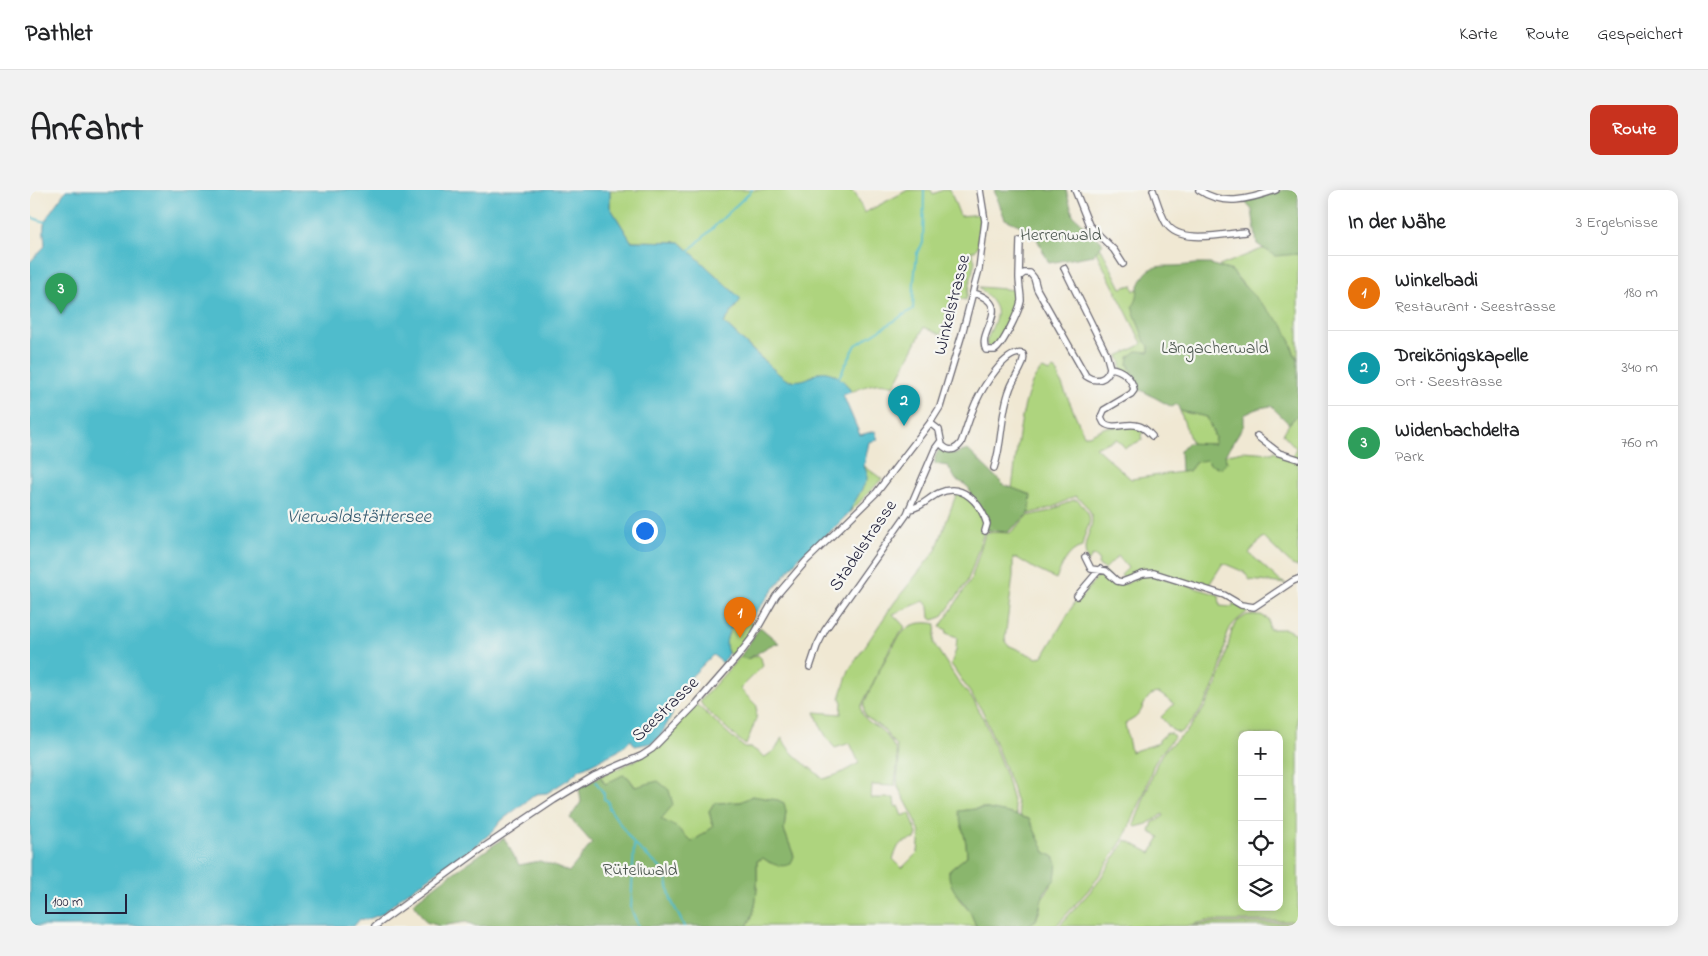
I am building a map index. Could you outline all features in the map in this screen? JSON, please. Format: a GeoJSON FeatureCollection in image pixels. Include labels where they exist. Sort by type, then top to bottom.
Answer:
{"type":"FeatureCollection","features":[{"type":"Feature","properties":{"kind":"street","name":"Winkelstrasse"},"geometry":{"type":"LineString","coordinates":[[930,422],[940,406],[974,293],[985,221],[980,190]]}},
{"type":"Feature","properties":{"kind":"street"},"geometry":{"type":"LineString","coordinates":[[1075,190],[1089,225],[1114,250],[1123,264]]}},
{"type":"Feature","properties":{"kind":"street"},"geometry":{"type":"LineString","coordinates":[[1153,190],[1166,223],[1182,235],[1195,236],[1245,232]]}},
{"type":"Feature","properties":{"kind":"street"},"geometry":{"type":"LineString","coordinates":[[1199,190],[1210,196],[1228,200],[1246,199],[1262,192],[1276,190]]}},
{"type":"Feature","properties":{"kind":"street"},"geometry":{"type":"LineString","coordinates":[[974,293],[983,297],[993,307],[993,316],[984,341],[986,350],[995,350],[1001,345],[1020,306],[1020,240]]}},
{"type":"Feature","properties":{"kind":"street"},"geometry":{"type":"LineString","coordinates":[[1019,277],[1027,272],[1033,275],[1037,289],[1086,376],[1094,380],[1101,380],[1108,374],[1110,368],[1109,360],[1064,268]]}},
{"type":"Feature","properties":{"kind":"street"},"geometry":{"type":"LineString","coordinates":[[930,422],[939,430],[942,445],[952,450],[956,448],[961,443],[976,402],[992,375],[1009,357],[1016,353],[1023,354],[1024,360],[1013,380],[1006,399],[1000,451],[994,468]]}},
{"type":"Feature","properties":{"kind":"street"},"geometry":{"type":"LineString","coordinates":[[1110,368],[1119,369],[1125,374],[1133,385],[1134,390],[1132,394],[1104,410],[1102,420],[1106,426],[1140,426],[1152,436]]}},
{"type":"Feature","properties":{"kind":"street","name":"Seestrasse"},"geometry":{"type":"LineString","coordinates":[[375,926],[481,849],[554,800],[594,776],[641,756],[652,749],[697,703],[738,656],[752,638],[772,601],[806,561],[877,492],[906,451],[930,422]]}},
{"type":"Feature","properties":{"kind":"street"},"geometry":{"type":"LineString","coordinates":[[1256,436],[1278,453],[1295,459]]}},
{"type":"Feature","properties":{"kind":"street","name":"Stadelstrasse"},"geometry":{"type":"LineString","coordinates":[[810,666],[825,630],[909,509],[935,449],[941,441]]}},
{"type":"Feature","properties":{"kind":"street"},"geometry":{"type":"LineString","coordinates":[[909,509],[916,509],[939,493],[948,490],[957,491],[972,497],[977,504],[987,524],[985,531]]}},
{"type":"Feature","properties":{"kind":"street"},"geometry":{"type":"LineString","coordinates":[[1084,557],[1091,569],[1106,571],[1117,581],[1122,582],[1143,574],[1154,573],[1224,595],[1248,607],[1254,607],[1298,579]]}},
{"type":"Feature","properties":{"kind":"street"},"geometry":{"type":"LineString","coordinates":[[1077,596],[1100,569]]}},
{"type":"Feature","properties":{"kind":"green space"},"geometry":{"type":"Polygon","coordinates":[[[610,190],[850,190],[856,194],[864,213],[908,190],[931,190],[933,194],[943,190],[950,190],[960,216],[980,214],[978,246],[975,251],[971,251],[975,261],[966,300],[952,297],[941,335],[924,327],[894,386],[877,384],[851,392],[847,385],[818,372],[809,379],[799,381],[785,380],[724,323],[741,299],[680,242],[631,241],[610,207],[610,190]]]}},
{"type":"Feature","properties":{"kind":"green space","name":"Herrenwald"},"geometry":{"type":"Polygon","coordinates":[[[994,190],[1066,190],[1073,215],[1103,243],[1093,255],[1049,263],[1033,231],[1005,219],[994,190]]]}},
{"type":"Feature","properties":{"kind":"green space"},"geometry":{"type":"Polygon","coordinates":[[[1283,190],[1298,190],[1298,254],[1275,256],[1257,244],[1252,210],[1245,202],[1283,190]]]}},
{"type":"Feature","properties":{"kind":"green space"},"geometry":{"type":"Polygon","coordinates":[[[1100,246],[1121,288],[1132,285],[1134,291],[1138,288],[1138,300],[1145,342],[1149,346],[1149,352],[1128,364],[1141,390],[1135,394],[1133,384],[1121,367],[1118,356],[1142,343],[1096,252],[1100,246]]]}},
{"type":"Feature","properties":{"kind":"green space"},"geometry":{"type":"Polygon","coordinates":[[[1262,249],[1298,254],[1298,359],[1291,342],[1232,271],[1217,267],[1262,249]]]}},
{"type":"Feature","properties":{"kind":"green space","name":"Längacherwald"},"geometry":{"type":"Polygon","coordinates":[[[1210,264],[1232,271],[1242,284],[1283,325],[1298,359],[1298,414],[1289,424],[1271,406],[1259,408],[1244,415],[1244,425],[1225,455],[1227,463],[1221,468],[1211,465],[1206,460],[1196,462],[1189,471],[1181,472],[1180,451],[1187,443],[1214,444],[1215,437],[1207,417],[1180,411],[1177,404],[1172,407],[1141,390],[1128,364],[1129,357],[1137,351],[1149,352],[1149,346],[1145,342],[1132,307],[1136,302],[1139,286],[1145,275],[1155,267],[1210,264]]]}},
{"type":"Feature","properties":{"kind":"green space"},"geometry":{"type":"Polygon","coordinates":[[[979,287],[1017,290],[1017,305],[996,346],[993,348],[988,347],[986,342],[996,318],[995,307],[979,287]]]}},
{"type":"Feature","properties":{"kind":"green space"},"geometry":{"type":"Polygon","coordinates":[[[1043,369],[1049,372],[1053,369],[1056,371],[1084,435],[1089,435],[1106,427],[1137,427],[1144,432],[1141,434],[1142,440],[1125,448],[1117,439],[1095,447],[1131,479],[1189,471],[1196,462],[1242,451],[1273,453],[1274,451],[1298,461],[1298,567],[1292,565],[1263,537],[1249,553],[1280,581],[1286,584],[1250,580],[1244,572],[1223,563],[1207,588],[1155,572],[1125,580],[1121,575],[1128,568],[1118,556],[1105,569],[1098,565],[1099,560],[1093,555],[1088,562],[1085,552],[1092,521],[1091,514],[1086,505],[1075,496],[1054,507],[1029,514],[1031,495],[1012,488],[1021,424],[1029,390],[1043,369]]]}},
{"type":"Feature","properties":{"kind":"green space"},"geometry":{"type":"Polygon","coordinates":[[[1180,411],[1207,417],[1215,438],[1214,444],[1192,444],[1180,411]]]}},
{"type":"Feature","properties":{"kind":"green space"},"geometry":{"type":"Polygon","coordinates":[[[1298,414],[1298,458],[1292,457],[1296,448],[1283,434],[1298,414]]]}},
{"type":"Feature","properties":{"kind":"green space"},"geometry":{"type":"Polygon","coordinates":[[[939,449],[955,454],[968,450],[1004,485],[1031,495],[1029,514],[1008,532],[986,530],[988,524],[971,496],[969,488],[956,480],[948,466],[935,464],[935,457],[939,449]]]}},
{"type":"Feature","properties":{"kind":"green space"},"geometry":{"type":"Polygon","coordinates":[[[864,466],[882,479],[848,514],[867,473],[864,466]]]}},
{"type":"Feature","properties":{"kind":"green space"},"geometry":{"type":"Polygon","coordinates":[[[957,492],[972,499],[986,525],[966,584],[942,617],[933,620],[930,618],[929,607],[924,601],[893,614],[905,627],[890,648],[861,707],[865,718],[880,729],[893,744],[897,755],[898,763],[895,786],[872,785],[871,798],[894,798],[895,807],[898,806],[902,816],[910,813],[917,834],[915,839],[900,844],[893,859],[902,868],[918,852],[920,833],[898,787],[899,759],[896,746],[883,729],[866,717],[864,704],[884,662],[903,632],[915,624],[936,624],[934,643],[960,684],[974,701],[984,720],[1006,776],[1017,816],[983,808],[959,811],[967,856],[949,871],[959,899],[971,913],[976,926],[747,926],[754,911],[757,861],[763,858],[770,863],[794,856],[784,830],[786,811],[752,796],[741,802],[714,803],[709,811],[713,827],[692,842],[676,827],[660,819],[628,777],[605,784],[600,776],[635,761],[697,705],[745,748],[752,748],[765,757],[776,749],[782,737],[789,750],[823,779],[839,774],[859,763],[850,743],[835,748],[828,740],[815,712],[841,714],[842,702],[840,698],[849,670],[894,603],[936,550],[957,492]]]}},
{"type":"Feature","properties":{"kind":"green space"},"geometry":{"type":"Polygon","coordinates":[[[1073,500],[1077,500],[1084,507],[1088,513],[1089,523],[1082,547],[1069,555],[1056,579],[1017,558],[1013,558],[1013,576],[1005,639],[1008,645],[1037,658],[1043,656],[1075,602],[1081,598],[1101,572],[1104,572],[1110,578],[1108,582],[1110,584],[1126,584],[1138,577],[1150,574],[1219,595],[1220,606],[1233,607],[1233,603],[1250,609],[1230,628],[1220,670],[1212,690],[1200,711],[1186,728],[1179,733],[1172,730],[1161,717],[1174,704],[1159,693],[1151,695],[1137,716],[1125,724],[1131,752],[1159,743],[1159,740],[1167,733],[1172,734],[1174,737],[1153,766],[1144,794],[1124,838],[1092,886],[1056,926],[1027,926],[1036,920],[1041,900],[1051,886],[1054,857],[1045,852],[1029,819],[1021,817],[1012,786],[983,712],[951,664],[956,650],[957,637],[946,633],[947,630],[940,627],[971,580],[985,534],[988,532],[1010,533],[1028,516],[1050,511],[1073,500]]]}},
{"type":"Feature","properties":{"kind":"green space"},"geometry":{"type":"Polygon","coordinates":[[[740,615],[754,625],[733,657],[728,653],[726,642],[730,631],[740,615]]]}},
{"type":"Feature","properties":{"kind":"green space"},"geometry":{"type":"Polygon","coordinates":[[[1247,615],[1261,615],[1268,619],[1269,629],[1286,629],[1298,635],[1298,921],[1207,921],[1186,926],[1059,926],[1096,885],[1126,840],[1151,853],[1160,837],[1150,832],[1153,822],[1164,816],[1163,814],[1147,824],[1136,827],[1134,825],[1157,763],[1166,749],[1187,731],[1203,710],[1216,686],[1223,667],[1232,630],[1238,621],[1247,615]]]}},
{"type":"Feature","properties":{"kind":"green space"},"geometry":{"type":"Polygon","coordinates":[[[760,627],[779,643],[771,645],[747,659],[740,657],[760,627]]]}},
{"type":"Feature","properties":{"kind":"green space"},"geometry":{"type":"Polygon","coordinates":[[[758,655],[763,666],[740,689],[757,706],[756,719],[746,745],[704,708],[700,701],[740,657],[747,659],[758,655]]]}},
{"type":"Feature","properties":{"kind":"green space","name":"Rüteliwald"},"geometry":{"type":"Polygon","coordinates":[[[623,775],[628,777],[635,787],[658,781],[669,790],[673,805],[661,819],[676,827],[692,842],[713,827],[709,811],[714,803],[741,802],[752,796],[778,800],[784,803],[786,811],[784,830],[794,856],[791,864],[783,866],[773,864],[763,858],[757,861],[754,911],[747,926],[476,926],[466,922],[440,926],[426,922],[413,903],[504,838],[519,865],[540,861],[569,872],[592,843],[570,818],[581,802],[579,788],[600,776],[605,784],[623,775]]]}},
{"type":"Feature","properties":{"kind":"green space"},"geometry":{"type":"Polygon","coordinates":[[[983,808],[1029,819],[1045,852],[1054,857],[1057,863],[1055,879],[1044,893],[1036,920],[1027,926],[976,926],[968,909],[953,889],[949,871],[967,856],[966,843],[958,811],[983,808]]]}},
{"type":"Feature","properties":{"kind":"green space"},"geometry":{"type":"Polygon","coordinates":[[[1207,923],[1298,923],[1298,926],[1191,926],[1207,923]]]}},
{"type":"Feature","properties":{"kind":"water","name":"Vierwaldstättersee"},"geometry":{"type":"Polygon","coordinates":[[[66,190],[610,190],[610,207],[631,241],[680,242],[741,299],[724,323],[776,372],[788,380],[796,381],[825,372],[838,377],[846,384],[851,392],[843,395],[860,435],[875,431],[878,440],[869,442],[864,466],[867,480],[848,514],[820,542],[800,556],[749,621],[740,615],[727,638],[726,648],[728,653],[723,663],[713,655],[676,692],[672,715],[660,737],[652,743],[635,746],[631,740],[618,751],[579,770],[547,793],[536,794],[502,820],[477,845],[404,895],[382,914],[366,920],[360,919],[354,926],[30,926],[30,262],[45,246],[44,225],[50,212],[66,190]]]}},
{"type":"Feature","properties":{"kind":"waterway"},"geometry":{"type":"LineString","coordinates":[[689,251],[752,190]]}},
{"type":"Feature","properties":{"kind":"waterway"},"geometry":{"type":"LineString","coordinates":[[839,377],[856,345],[913,309],[917,253],[923,243],[924,190]]}},
{"type":"Feature","properties":{"kind":"waterway"},"geometry":{"type":"LineString","coordinates":[[30,217],[45,222]]}},
{"type":"Feature","properties":{"kind":"waterway"},"geometry":{"type":"LineString","coordinates":[[596,782],[604,794],[604,799],[608,801],[609,808],[634,844],[665,872],[671,900],[684,926]]}},
{"type":"Feature","properties":{"kind":"waterway"},"geometry":{"type":"LineString","coordinates":[[634,845],[631,908],[638,926]]}},
{"type":"Feature","properties":{"kind":"place","name":"Widenbachdelta"},"geometry":{"type":"Point","coordinates":[61,314]}},
{"type":"Feature","properties":{"kind":"place","name":"Dreikönigskapelle"},"geometry":{"type":"Point","coordinates":[904,426]}},
{"type":"Feature","properties":{"kind":"place","name":"Winkelbadi"},"geometry":{"type":"Point","coordinates":[740,638]}}]}
